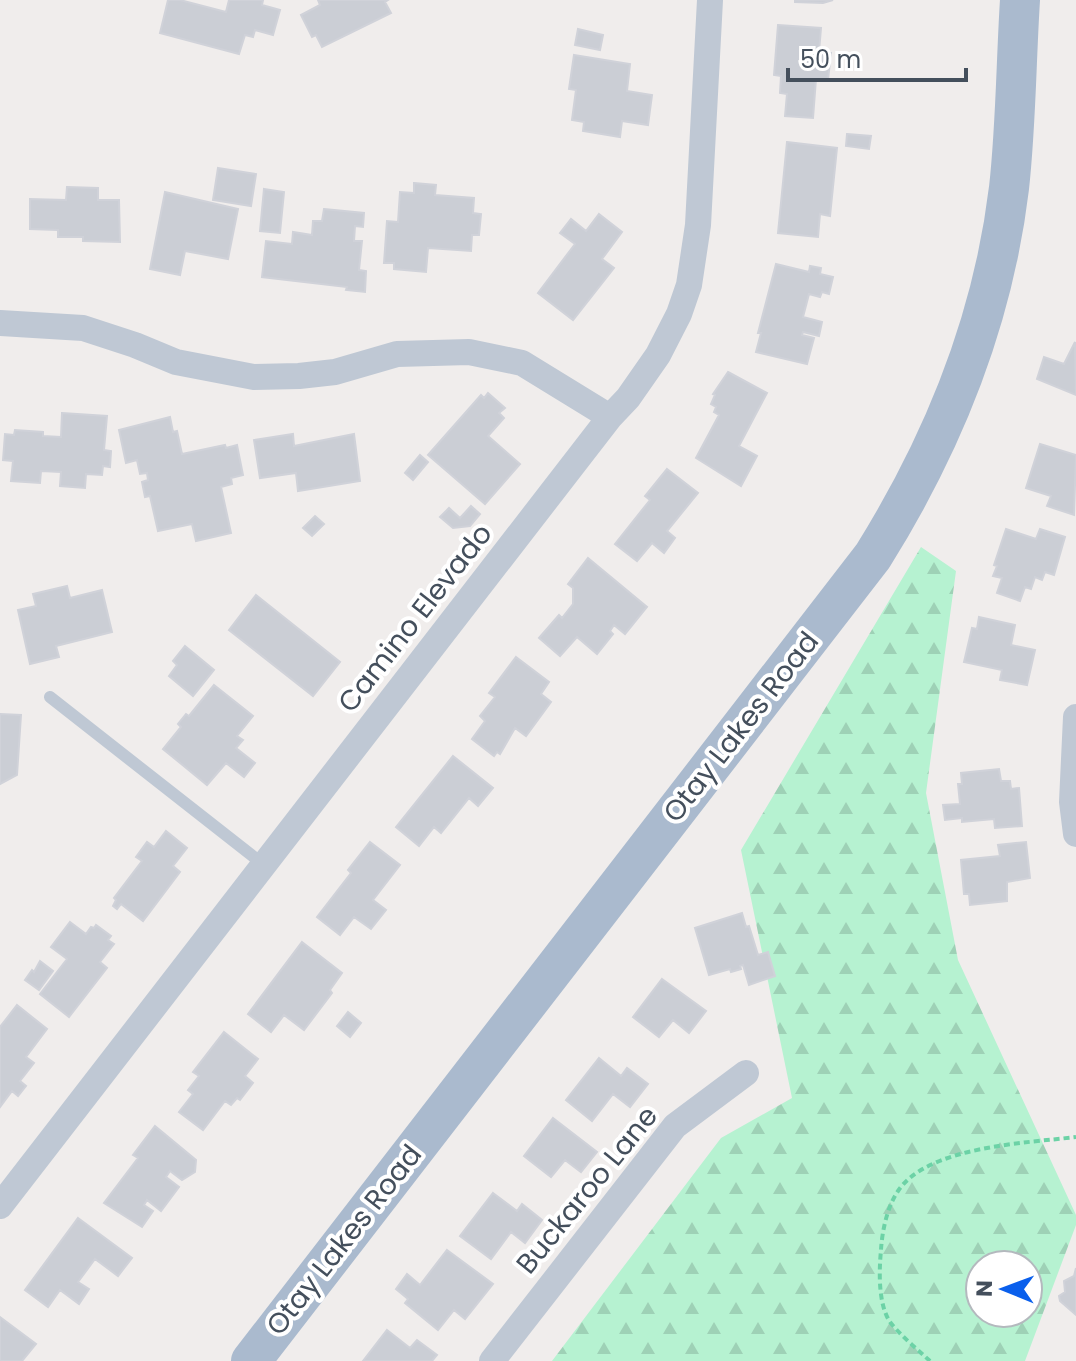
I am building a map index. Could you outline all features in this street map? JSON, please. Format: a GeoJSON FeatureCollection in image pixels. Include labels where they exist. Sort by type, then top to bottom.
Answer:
{"type":"FeatureCollection","features":[{"type":"Feature","properties":{"kind":"main road","name":"Otay Lakes Road"},"geometry":{"type":"LineString","coordinates":[[251,1361],[873,556],[898,516],[959,389],[989,293],[1009,189],[1020,0]]}},
{"type":"Feature","properties":{"kind":"street","name":"Camino Elevado"},"geometry":{"type":"LineString","coordinates":[[0,1206],[610,417],[628,398],[658,355],[679,314],[689,285],[698,225],[710,0]]}},
{"type":"Feature","properties":{"kind":"street"},"geometry":{"type":"LineString","coordinates":[[0,323],[83,328],[176,362],[254,377],[335,372],[397,354],[469,352],[522,363],[610,417]]}},
{"type":"Feature","properties":{"kind":"street"},"geometry":{"type":"LineString","coordinates":[[1076,717],[1072,802],[1076,834]]}},
{"type":"Feature","properties":{"kind":"street","name":"Buckaroo Lane"},"geometry":{"type":"LineString","coordinates":[[492,1361],[675,1126],[746,1073]]}},
{"type":"Feature","properties":{"kind":"lane"},"geometry":{"type":"LineString","coordinates":[[50,697],[264,865]]}},
{"type":"Feature","properties":{"kind":"path"},"geometry":{"type":"LineString","coordinates":[[930,1361],[889,1321],[883,1302],[882,1232],[898,1191],[918,1172],[946,1158],[1001,1146],[1076,1137]]}},
{"type":"Feature","properties":{"kind":"green space"},"geometry":{"type":"Polygon","coordinates":[[[921,547],[956,571],[926,793],[958,960],[1076,1215],[1076,1225],[1044,1310],[1044,1249],[964,1249],[964,1329],[1037,1329],[1025,1361],[552,1361],[721,1138],[792,1098],[741,850],[921,547]]]}},
{"type":"Feature","properties":{"kind":"building"},"geometry":{"type":"Polygon","coordinates":[[[168,0],[180,0],[226,12],[229,0],[263,0],[262,5],[280,10],[273,35],[255,30],[253,37],[245,35],[239,54],[160,33],[168,0]]]}},
{"type":"Feature","properties":{"kind":"building"},"geometry":{"type":"Polygon","coordinates":[[[318,0],[388,0],[385,2],[391,13],[322,47],[316,35],[312,37],[301,15],[320,5],[318,0]]]}},
{"type":"Feature","properties":{"kind":"building"},"geometry":{"type":"Polygon","coordinates":[[[795,0],[833,0],[823,3],[795,0]]]}},
{"type":"Feature","properties":{"kind":"building"},"geometry":{"type":"Polygon","coordinates":[[[778,25],[821,28],[819,52],[831,53],[828,80],[816,79],[813,118],[785,116],[787,94],[780,93],[781,76],[774,75],[778,25]]]}},
{"type":"Feature","properties":{"kind":"building"},"geometry":{"type":"Polygon","coordinates":[[[578,29],[603,35],[600,50],[575,45],[578,29]]]}},
{"type":"Feature","properties":{"kind":"building"},"geometry":{"type":"Polygon","coordinates":[[[574,55],[630,64],[627,91],[652,95],[648,125],[622,121],[620,137],[583,131],[584,122],[572,120],[576,90],[569,89],[574,55]]]}},
{"type":"Feature","properties":{"kind":"building"},"geometry":{"type":"Polygon","coordinates":[[[847,134],[871,136],[869,149],[846,146],[847,134]]]}},
{"type":"Feature","properties":{"kind":"building"},"geometry":{"type":"Polygon","coordinates":[[[787,142],[837,148],[830,216],[820,214],[818,237],[778,233],[787,142]]]}},
{"type":"Feature","properties":{"kind":"building"},"geometry":{"type":"Polygon","coordinates":[[[218,168],[256,174],[251,206],[213,200],[218,168]]]}},
{"type":"Feature","properties":{"kind":"building"},"geometry":{"type":"Polygon","coordinates":[[[414,183],[436,185],[435,195],[474,198],[473,213],[481,214],[479,235],[472,235],[471,251],[428,248],[426,272],[394,269],[394,263],[384,263],[387,221],[398,222],[400,192],[414,193],[414,183]]]}},
{"type":"Feature","properties":{"kind":"building"},"geometry":{"type":"Polygon","coordinates":[[[67,187],[98,188],[98,200],[119,200],[120,242],[83,241],[83,237],[58,237],[58,230],[30,229],[30,199],[66,200],[67,187]]]}},
{"type":"Feature","properties":{"kind":"building"},"geometry":{"type":"Polygon","coordinates":[[[264,189],[284,192],[280,233],[260,231],[264,189]]]}},
{"type":"Feature","properties":{"kind":"building"},"geometry":{"type":"Polygon","coordinates":[[[165,192],[238,209],[228,259],[185,251],[180,275],[150,269],[165,192]]]}},
{"type":"Feature","properties":{"kind":"building"},"geometry":{"type":"Polygon","coordinates":[[[324,209],[364,213],[363,227],[355,226],[354,241],[362,241],[359,270],[366,271],[365,292],[262,277],[266,241],[292,244],[293,232],[312,235],[313,221],[322,221],[324,209]]]}},
{"type":"Feature","properties":{"kind":"building"},"geometry":{"type":"Polygon","coordinates":[[[599,214],[622,232],[602,259],[614,268],[573,320],[538,293],[575,244],[560,233],[571,219],[586,231],[599,214]]]}},
{"type":"Feature","properties":{"kind":"building"},"geometry":{"type":"Polygon","coordinates":[[[776,264],[809,272],[810,266],[821,268],[820,274],[833,277],[829,294],[822,292],[820,297],[809,294],[803,317],[822,322],[819,336],[803,332],[802,335],[814,338],[807,364],[756,352],[776,264]]]}},
{"type":"Feature","properties":{"kind":"building"},"geometry":{"type":"Polygon","coordinates":[[[1075,342],[1076,395],[1037,379],[1044,357],[1064,364],[1075,342]]]}},
{"type":"Feature","properties":{"kind":"building"},"geometry":{"type":"Polygon","coordinates":[[[728,372],[767,393],[739,446],[757,456],[741,486],[696,458],[719,415],[711,404],[713,394],[728,372]]]}},
{"type":"Feature","properties":{"kind":"building"},"geometry":{"type":"Polygon","coordinates":[[[488,393],[505,408],[499,413],[504,418],[488,436],[520,464],[485,504],[428,455],[481,395],[484,398],[488,393]]]}},
{"type":"Feature","properties":{"kind":"building"},"geometry":{"type":"Polygon","coordinates":[[[62,413],[107,416],[104,450],[111,451],[110,467],[103,466],[102,475],[86,474],[85,488],[60,486],[61,472],[41,471],[40,483],[11,481],[13,461],[3,460],[5,434],[14,435],[15,430],[61,437],[62,413]]]}},
{"type":"Feature","properties":{"kind":"building"},"geometry":{"type":"Polygon","coordinates":[[[170,417],[182,454],[237,445],[243,475],[231,478],[232,484],[221,487],[231,533],[196,541],[192,524],[158,531],[150,496],[145,497],[142,482],[148,480],[147,473],[140,474],[137,460],[126,463],[119,430],[170,417]]]}},
{"type":"Feature","properties":{"kind":"building"},"geometry":{"type":"Polygon","coordinates":[[[293,434],[294,446],[354,434],[360,481],[298,491],[296,473],[260,478],[254,440],[293,434]]]}},
{"type":"Feature","properties":{"kind":"building"},"geometry":{"type":"Polygon","coordinates":[[[1040,444],[1076,455],[1074,515],[1047,506],[1051,496],[1026,488],[1040,444]]]}},
{"type":"Feature","properties":{"kind":"building"},"geometry":{"type":"Polygon","coordinates":[[[420,455],[428,462],[413,480],[405,473],[420,455]]]}},
{"type":"Feature","properties":{"kind":"building"},"geometry":{"type":"Polygon","coordinates":[[[667,469],[698,493],[667,531],[675,538],[664,553],[652,543],[637,561],[615,544],[650,500],[645,496],[667,469]]]}},
{"type":"Feature","properties":{"kind":"building"},"geometry":{"type":"Polygon","coordinates":[[[471,506],[480,514],[470,526],[453,528],[440,517],[449,508],[460,518],[471,506]]]}},
{"type":"Feature","properties":{"kind":"building"},"geometry":{"type":"Polygon","coordinates":[[[315,516],[324,524],[312,536],[303,528],[315,516]]]}},
{"type":"Feature","properties":{"kind":"building"},"geometry":{"type":"Polygon","coordinates":[[[1006,529],[1036,539],[1040,529],[1065,537],[1054,575],[1045,572],[1042,580],[1035,577],[1031,589],[1025,587],[1020,601],[997,593],[1002,578],[993,576],[1006,529]]]}},
{"type":"Feature","properties":{"kind":"building"},"geometry":{"type":"Polygon","coordinates":[[[588,558],[647,607],[625,634],[614,625],[610,631],[613,634],[597,654],[577,637],[560,656],[539,638],[573,604],[573,588],[568,584],[588,558]]]}},
{"type":"Feature","properties":{"kind":"building"},"geometry":{"type":"Polygon","coordinates":[[[67,586],[70,598],[102,590],[112,632],[56,646],[59,657],[30,664],[18,610],[36,606],[33,594],[67,586]]]}},
{"type":"Feature","properties":{"kind":"building"},"geometry":{"type":"Polygon","coordinates":[[[256,595],[340,662],[313,696],[229,630],[256,595]]]}},
{"type":"Feature","properties":{"kind":"building"},"geometry":{"type":"Polygon","coordinates":[[[979,617],[1015,625],[1011,645],[1035,650],[1027,685],[1000,680],[1002,670],[964,662],[972,628],[977,629],[979,617]]]}},
{"type":"Feature","properties":{"kind":"building"},"geometry":{"type":"Polygon","coordinates":[[[185,646],[214,670],[193,696],[169,676],[177,665],[173,661],[185,646]]]}},
{"type":"Feature","properties":{"kind":"building"},"geometry":{"type":"Polygon","coordinates":[[[516,657],[549,682],[541,694],[551,702],[526,736],[515,728],[500,754],[497,752],[494,756],[472,739],[485,721],[480,716],[495,697],[489,693],[516,657]]]}},
{"type":"Feature","properties":{"kind":"building"},"geometry":{"type":"Polygon","coordinates":[[[214,685],[253,716],[237,736],[243,740],[236,748],[255,763],[244,777],[226,763],[207,785],[163,749],[181,727],[178,724],[186,714],[189,716],[214,685]]]}},
{"type":"Feature","properties":{"kind":"building"},"geometry":{"type":"Polygon","coordinates":[[[0,714],[21,715],[17,775],[0,784],[0,714]]]}},
{"type":"Feature","properties":{"kind":"building"},"geometry":{"type":"Polygon","coordinates":[[[453,756],[493,788],[478,806],[469,798],[441,833],[434,827],[419,846],[396,827],[453,756]]]}},
{"type":"Feature","properties":{"kind":"building"},"geometry":{"type":"Polygon","coordinates":[[[999,769],[1001,781],[1010,781],[1011,789],[1019,788],[1022,826],[995,828],[994,819],[945,820],[943,805],[960,804],[958,784],[962,784],[961,773],[999,769]]]}},
{"type":"Feature","properties":{"kind":"building"},"geometry":{"type":"Polygon","coordinates":[[[166,831],[187,848],[173,866],[180,872],[143,921],[121,904],[117,909],[113,906],[114,898],[142,861],[136,857],[147,842],[154,847],[166,831]]]}},
{"type":"Feature","properties":{"kind":"building"},"geometry":{"type":"Polygon","coordinates":[[[370,842],[400,865],[373,900],[386,910],[371,929],[354,917],[340,935],[317,917],[370,842]]]}},
{"type":"Feature","properties":{"kind":"building"},"geometry":{"type":"Polygon","coordinates":[[[1026,842],[1030,878],[1007,882],[1007,901],[970,905],[969,894],[964,894],[961,860],[1000,856],[998,845],[1026,842]]]}},
{"type":"Feature","properties":{"kind":"building"},"geometry":{"type":"Polygon","coordinates":[[[742,913],[758,955],[768,952],[775,976],[749,985],[743,965],[741,969],[731,972],[730,969],[709,975],[695,928],[742,913]]]}},
{"type":"Feature","properties":{"kind":"building"},"geometry":{"type":"Polygon","coordinates":[[[70,922],[86,934],[96,925],[111,936],[108,940],[114,944],[100,962],[107,968],[69,1017],[40,994],[67,959],[51,947],[70,922]]]}},
{"type":"Feature","properties":{"kind":"building"},"geometry":{"type":"Polygon","coordinates":[[[302,942],[342,973],[330,990],[332,993],[304,1030],[284,1015],[271,1032],[248,1014],[302,942]]]}},
{"type":"Feature","properties":{"kind":"building"},"geometry":{"type":"Polygon","coordinates":[[[40,961],[53,971],[39,990],[25,980],[40,961]]]}},
{"type":"Feature","properties":{"kind":"building"},"geometry":{"type":"Polygon","coordinates":[[[662,979],[706,1011],[689,1033],[673,1020],[659,1037],[633,1017],[662,979]]]}},
{"type":"Feature","properties":{"kind":"building"},"geometry":{"type":"Polygon","coordinates":[[[17,1005],[47,1029],[26,1057],[34,1063],[20,1081],[26,1086],[18,1096],[12,1091],[0,1107],[0,1027],[17,1005]]]}},
{"type":"Feature","properties":{"kind":"building"},"geometry":{"type":"Polygon","coordinates":[[[348,1012],[361,1023],[350,1037],[337,1026],[348,1012]]]}},
{"type":"Feature","properties":{"kind":"building"},"geometry":{"type":"Polygon","coordinates":[[[224,1032],[258,1059],[245,1076],[253,1083],[240,1100],[237,1098],[231,1105],[225,1101],[203,1130],[179,1112],[193,1094],[188,1090],[199,1076],[193,1072],[224,1032]]]}},
{"type":"Feature","properties":{"kind":"building"},"geometry":{"type":"Polygon","coordinates":[[[599,1058],[621,1076],[627,1068],[648,1084],[630,1107],[613,1094],[592,1121],[566,1100],[599,1058]]]}},
{"type":"Feature","properties":{"kind":"building"},"geometry":{"type":"Polygon","coordinates":[[[553,1118],[597,1152],[581,1172],[565,1160],[551,1177],[524,1156],[553,1118]]]}},
{"type":"Feature","properties":{"kind":"building"},"geometry":{"type":"Polygon","coordinates":[[[155,1126],[196,1160],[195,1172],[182,1180],[170,1171],[166,1177],[179,1187],[161,1211],[147,1200],[144,1205],[153,1211],[142,1227],[104,1203],[138,1158],[133,1155],[155,1126]]]}},
{"type":"Feature","properties":{"kind":"building"},"geometry":{"type":"Polygon","coordinates":[[[493,1193],[517,1211],[522,1204],[542,1220],[525,1243],[511,1232],[491,1259],[460,1236],[493,1193]]]}},
{"type":"Feature","properties":{"kind":"building"},"geometry":{"type":"Polygon","coordinates":[[[78,1218],[132,1258],[118,1276],[95,1259],[78,1282],[89,1289],[79,1304],[60,1290],[48,1307],[25,1290],[78,1218]]]}},
{"type":"Feature","properties":{"kind":"building"},"geometry":{"type":"Polygon","coordinates":[[[447,1250],[493,1284],[465,1319],[454,1310],[438,1330],[405,1303],[408,1299],[396,1289],[407,1274],[420,1285],[447,1250]]]}},
{"type":"Feature","properties":{"kind":"building"},"geometry":{"type":"Polygon","coordinates":[[[1076,1268],[1076,1315],[1060,1301],[1059,1296],[1065,1292],[1064,1281],[1074,1276],[1076,1268]]]}},
{"type":"Feature","properties":{"kind":"building"},"geometry":{"type":"Polygon","coordinates":[[[0,1317],[36,1344],[22,1361],[0,1361],[0,1317]]]}},
{"type":"Feature","properties":{"kind":"building"},"geometry":{"type":"Polygon","coordinates":[[[387,1330],[410,1348],[417,1340],[437,1355],[432,1361],[363,1361],[387,1330]]]}}]}
